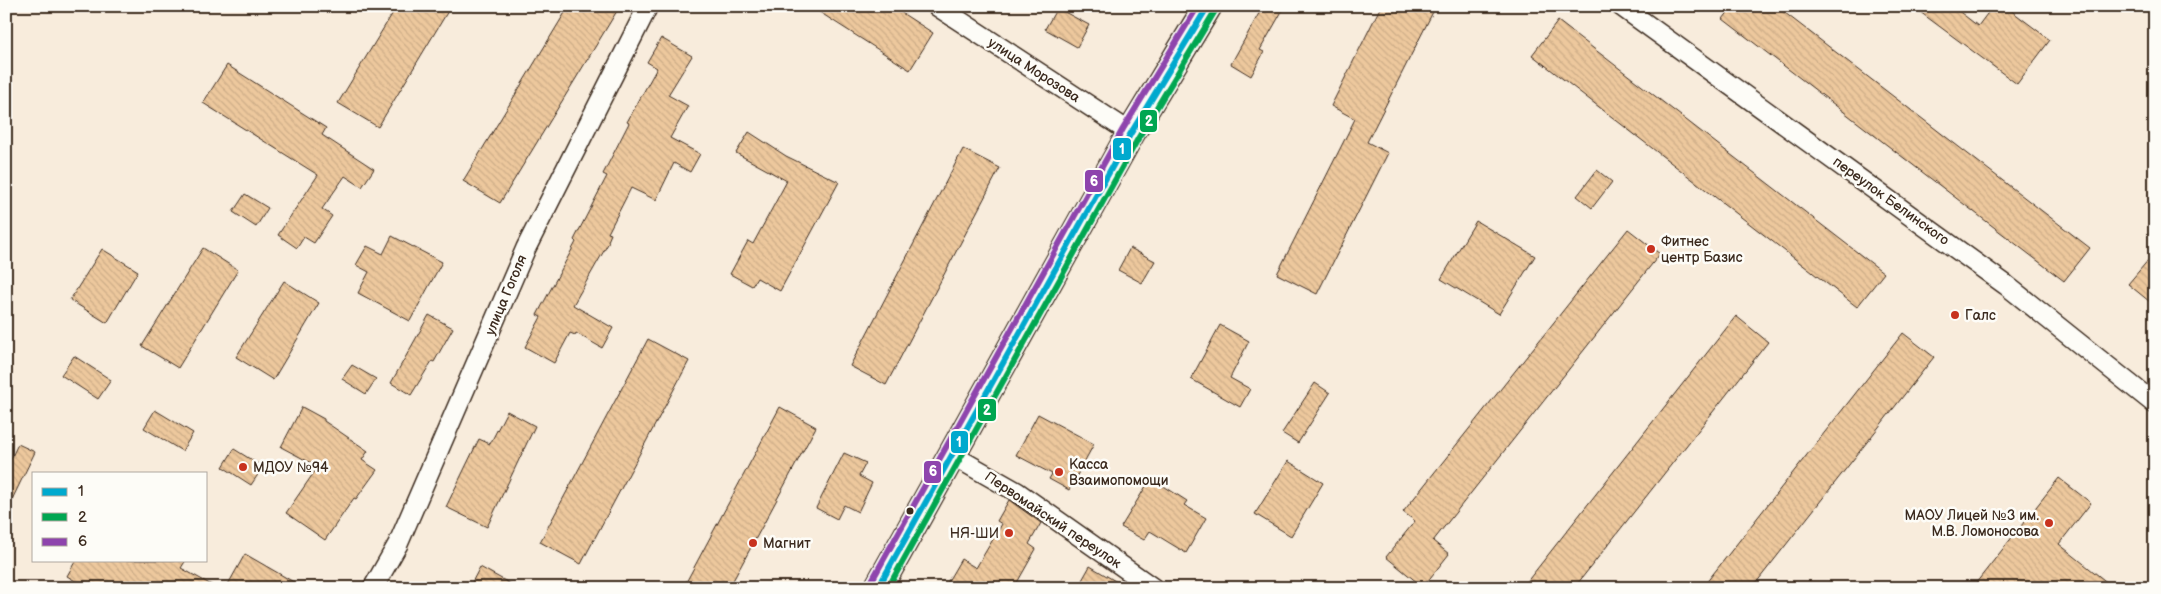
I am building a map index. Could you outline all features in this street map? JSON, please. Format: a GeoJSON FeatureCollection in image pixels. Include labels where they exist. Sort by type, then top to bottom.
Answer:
{"type":"FeatureCollection","features":[{"type":"Feature","properties":{"kind":"main road"},"geometry":{"type":"LineString","coordinates":[[878,588],[1131,134],[1208,6]]}},
{"type":"Feature","properties":{"kind":"street","name":"улица Гоголя"},"geometry":{"type":"LineString","coordinates":[[373,588],[398,544],[526,248],[648,6]]}},
{"type":"Feature","properties":{"kind":"street","name":"улица Морозова"},"geometry":{"type":"LineString","coordinates":[[937,6],[1131,134]]}},
{"type":"Feature","properties":{"kind":"street","name":"переулок Белинского"},"geometry":{"type":"LineString","coordinates":[[1621,6],[2006,285],[2155,404]]}},
{"type":"Feature","properties":{"kind":"street","name":"Первомайский переулок"},"geometry":{"type":"LineString","coordinates":[[952,455],[1018,492],[1153,588]]}},
{"type":"Feature","properties":{"kind":"building"},"geometry":{"type":"Polygon","coordinates":[[[397,6],[451,6],[378,127],[338,103],[397,6]]]}},
{"type":"Feature","properties":{"kind":"building"},"geometry":{"type":"Polygon","coordinates":[[[569,6],[620,6],[500,203],[463,181],[569,6]]]}},
{"type":"Feature","properties":{"kind":"building"},"geometry":{"type":"Polygon","coordinates":[[[810,6],[891,6],[933,33],[910,70],[810,6]]]}},
{"type":"Feature","properties":{"kind":"building"},"geometry":{"type":"Polygon","coordinates":[[[1263,6],[1285,6],[1260,50],[1264,52],[1251,76],[1231,64],[1263,6]]]}},
{"type":"Feature","properties":{"kind":"building"},"geometry":{"type":"Polygon","coordinates":[[[1381,6],[1436,6],[1367,142],[1388,153],[1317,294],[1277,274],[1355,119],[1331,106],[1381,6]]]}},
{"type":"Feature","properties":{"kind":"building"},"geometry":{"type":"Polygon","coordinates":[[[1733,6],[1776,6],[2090,248],[2064,281],[1723,19],[1733,6]]]}},
{"type":"Feature","properties":{"kind":"building"},"geometry":{"type":"Polygon","coordinates":[[[1912,6],[1952,6],[1978,26],[1993,6],[2005,6],[2050,40],[2017,84],[1912,6]]]}},
{"type":"Feature","properties":{"kind":"building"},"geometry":{"type":"Polygon","coordinates":[[[1057,8],[1089,25],[1077,47],[1045,29],[1057,8]]]}},
{"type":"Feature","properties":{"kind":"building"},"geometry":{"type":"Polygon","coordinates":[[[1558,21],[1884,273],[1857,307],[1532,55],[1558,21]]]}},
{"type":"Feature","properties":{"kind":"building"},"geometry":{"type":"Polygon","coordinates":[[[661,38],[692,56],[668,95],[688,106],[670,138],[700,154],[690,172],[674,163],[656,200],[631,188],[608,233],[611,234],[609,242],[573,305],[613,328],[602,348],[576,333],[575,335],[570,333],[554,363],[525,347],[541,317],[537,315],[576,242],[574,240],[607,176],[603,174],[629,123],[627,122],[657,68],[647,62],[661,38]]]}},
{"type":"Feature","properties":{"kind":"building"},"geometry":{"type":"Polygon","coordinates":[[[227,65],[326,128],[322,135],[374,169],[362,187],[345,176],[322,209],[332,216],[314,243],[304,237],[297,248],[278,235],[318,175],[203,103],[227,65]]]}},
{"type":"Feature","properties":{"kind":"building"},"geometry":{"type":"Polygon","coordinates":[[[749,132],[786,156],[839,182],[780,291],[757,278],[752,286],[730,274],[748,241],[753,244],[787,181],[736,153],[749,132]]]}},
{"type":"Feature","properties":{"kind":"building"},"geometry":{"type":"Polygon","coordinates":[[[963,149],[1000,168],[886,385],[850,366],[963,149]]]}},
{"type":"Feature","properties":{"kind":"building"},"geometry":{"type":"Polygon","coordinates":[[[1597,170],[1612,182],[1592,208],[1577,196],[1597,170]]]}},
{"type":"Feature","properties":{"kind":"building"},"geometry":{"type":"Polygon","coordinates":[[[245,194],[268,208],[256,227],[233,212],[245,194]]]}},
{"type":"Feature","properties":{"kind":"building"},"geometry":{"type":"Polygon","coordinates":[[[1476,221],[1535,256],[1499,314],[1441,279],[1476,221]]]}},
{"type":"Feature","properties":{"kind":"building"},"geometry":{"type":"Polygon","coordinates":[[[1628,229],[1660,254],[1433,541],[1449,554],[1423,587],[1386,557],[1415,521],[1403,512],[1628,229]]]}},
{"type":"Feature","properties":{"kind":"building"},"geometry":{"type":"Polygon","coordinates":[[[392,236],[442,262],[410,321],[358,293],[369,272],[356,265],[367,246],[383,254],[392,236]]]}},
{"type":"Feature","properties":{"kind":"building"},"geometry":{"type":"Polygon","coordinates":[[[203,248],[238,270],[178,368],[142,346],[203,248]]]}},
{"type":"Feature","properties":{"kind":"building"},"geometry":{"type":"Polygon","coordinates":[[[1130,248],[1155,261],[1142,283],[1118,270],[1130,248]]]}},
{"type":"Feature","properties":{"kind":"building"},"geometry":{"type":"Polygon","coordinates":[[[102,249],[138,271],[107,323],[70,300],[102,249]]]}},
{"type":"Feature","properties":{"kind":"building"},"geometry":{"type":"Polygon","coordinates":[[[2155,252],[2155,306],[2128,284],[2155,252]]]}},
{"type":"Feature","properties":{"kind":"building"},"geometry":{"type":"Polygon","coordinates":[[[284,281],[319,303],[273,380],[236,357],[284,281]]]}},
{"type":"Feature","properties":{"kind":"building"},"geometry":{"type":"Polygon","coordinates":[[[429,315],[453,328],[434,362],[432,361],[411,395],[391,383],[429,315]]]}},
{"type":"Feature","properties":{"kind":"building"},"geometry":{"type":"Polygon","coordinates":[[[1736,316],[1768,342],[1574,588],[1522,588],[1736,316]]]}},
{"type":"Feature","properties":{"kind":"building"},"geometry":{"type":"Polygon","coordinates":[[[1220,325],[1249,341],[1230,378],[1250,389],[1240,407],[1191,379],[1220,325]]]}},
{"type":"Feature","properties":{"kind":"building"},"geometry":{"type":"Polygon","coordinates":[[[1903,333],[1934,357],[1752,588],[1702,588],[1903,333]]]}},
{"type":"Feature","properties":{"kind":"building"},"geometry":{"type":"Polygon","coordinates":[[[648,339],[689,361],[581,564],[540,542],[648,339]]]}},
{"type":"Feature","properties":{"kind":"building"},"geometry":{"type":"Polygon","coordinates":[[[74,356],[111,380],[98,399],[61,375],[74,356]]]}},
{"type":"Feature","properties":{"kind":"building"},"geometry":{"type":"Polygon","coordinates":[[[352,365],[376,379],[366,394],[342,379],[352,365]]]}},
{"type":"Feature","properties":{"kind":"building"},"geometry":{"type":"Polygon","coordinates":[[[1315,383],[1330,393],[1298,443],[1282,433],[1315,383]]]}},
{"type":"Feature","properties":{"kind":"building"},"geometry":{"type":"Polygon","coordinates":[[[302,407],[324,419],[324,421],[368,451],[362,460],[377,470],[356,499],[354,498],[325,540],[286,513],[315,471],[310,468],[313,464],[281,447],[302,407]]]}},
{"type":"Feature","properties":{"kind":"building"},"geometry":{"type":"Polygon","coordinates":[[[780,407],[816,427],[729,588],[683,588],[780,407]]]}},
{"type":"Feature","properties":{"kind":"building"},"geometry":{"type":"Polygon","coordinates":[[[155,410],[193,433],[182,451],[144,428],[155,410]]]}},
{"type":"Feature","properties":{"kind":"building"},"geometry":{"type":"Polygon","coordinates":[[[507,411],[535,426],[487,527],[446,507],[479,439],[490,444],[507,411]]]}},
{"type":"Feature","properties":{"kind":"building"},"geometry":{"type":"Polygon","coordinates":[[[1038,414],[1094,444],[1069,490],[1049,479],[1052,474],[1016,455],[1038,414]]]}},
{"type":"Feature","properties":{"kind":"building"},"geometry":{"type":"Polygon","coordinates":[[[18,444],[35,452],[6,512],[6,469],[18,444]]]}},
{"type":"Feature","properties":{"kind":"building","name":"МДОУ №94"},"geometry":{"type":"Polygon","coordinates":[[[234,449],[263,467],[251,485],[223,467],[234,449]]]}},
{"type":"Feature","properties":{"kind":"building"},"geometry":{"type":"Polygon","coordinates":[[[844,453],[866,463],[859,476],[872,483],[858,512],[844,505],[837,519],[816,508],[844,453]]]}},
{"type":"Feature","properties":{"kind":"building"},"geometry":{"type":"Polygon","coordinates":[[[1288,461],[1323,483],[1291,536],[1255,514],[1288,461]]]}},
{"type":"Feature","properties":{"kind":"building"},"geometry":{"type":"Polygon","coordinates":[[[1151,478],[1187,501],[1184,505],[1206,518],[1186,553],[1150,531],[1144,540],[1121,527],[1151,478]]]}},
{"type":"Feature","properties":{"kind":"building","name":"МАОУ Лицей №3 им. М.В. Ломоносова"},"geometry":{"type":"Polygon","coordinates":[[[2059,478],[2091,503],[2059,544],[2114,588],[1972,588],[2059,478]]]}},
{"type":"Feature","properties":{"kind":"building"},"geometry":{"type":"Polygon","coordinates":[[[1009,500],[1041,523],[1029,544],[1036,549],[1014,588],[944,588],[961,559],[976,568],[1002,524],[997,521],[1009,500]]]}},
{"type":"Feature","properties":{"kind":"building"},"geometry":{"type":"Polygon","coordinates":[[[245,554],[304,588],[226,588],[245,554]]]}},
{"type":"Feature","properties":{"kind":"building"},"geometry":{"type":"Polygon","coordinates":[[[75,562],[185,562],[181,568],[217,588],[87,588],[67,576],[75,562]]]}},
{"type":"Feature","properties":{"kind":"building"},"geometry":{"type":"Polygon","coordinates":[[[1090,566],[1127,588],[1090,588],[1081,582],[1090,566]]]}},
{"type":"Feature","properties":{"kind":"building"},"geometry":{"type":"Polygon","coordinates":[[[480,567],[518,588],[469,588],[480,567]]]}},
{"type":"Feature","properties":{"kind":"transit line","name":"6"},"geometry":{"type":"LineString","coordinates":[[870,584],[1123,129],[1198,6]]}},
{"type":"Feature","properties":{"kind":"transit line","name":"1"},"geometry":{"type":"LineString","coordinates":[[878,588],[1131,133],[1208,6]]}},
{"type":"Feature","properties":{"kind":"transit line","name":"2"},"geometry":{"type":"LineString","coordinates":[[888,588],[1139,137],[1215,11]]}},
{"type":"Feature","properties":{"kind":"place","name":"Фитнес центр Базис"},"geometry":{"type":"Point","coordinates":[1651,249]}},
{"type":"Feature","properties":{"kind":"place","name":"Галс"},"geometry":{"type":"Point","coordinates":[1955,315]}},
{"type":"Feature","properties":{"kind":"place","name":"МДОУ №94"},"geometry":{"type":"Point","coordinates":[243,467]}},
{"type":"Feature","properties":{"kind":"place","name":"Касса Взаимопомощи"},"geometry":{"type":"Point","coordinates":[1059,472]}},
{"type":"Feature","properties":{"kind":"place","name":"МАОУ Лицей №3 им. М.В. Ломоносова"},"geometry":{"type":"Point","coordinates":[2049,523]}},
{"type":"Feature","properties":{"kind":"place","name":"НЯ-ШИ"},"geometry":{"type":"Point","coordinates":[1009,533]}},
{"type":"Feature","properties":{"kind":"place","name":"Магнит"},"geometry":{"type":"Point","coordinates":[753,543]}}]}
